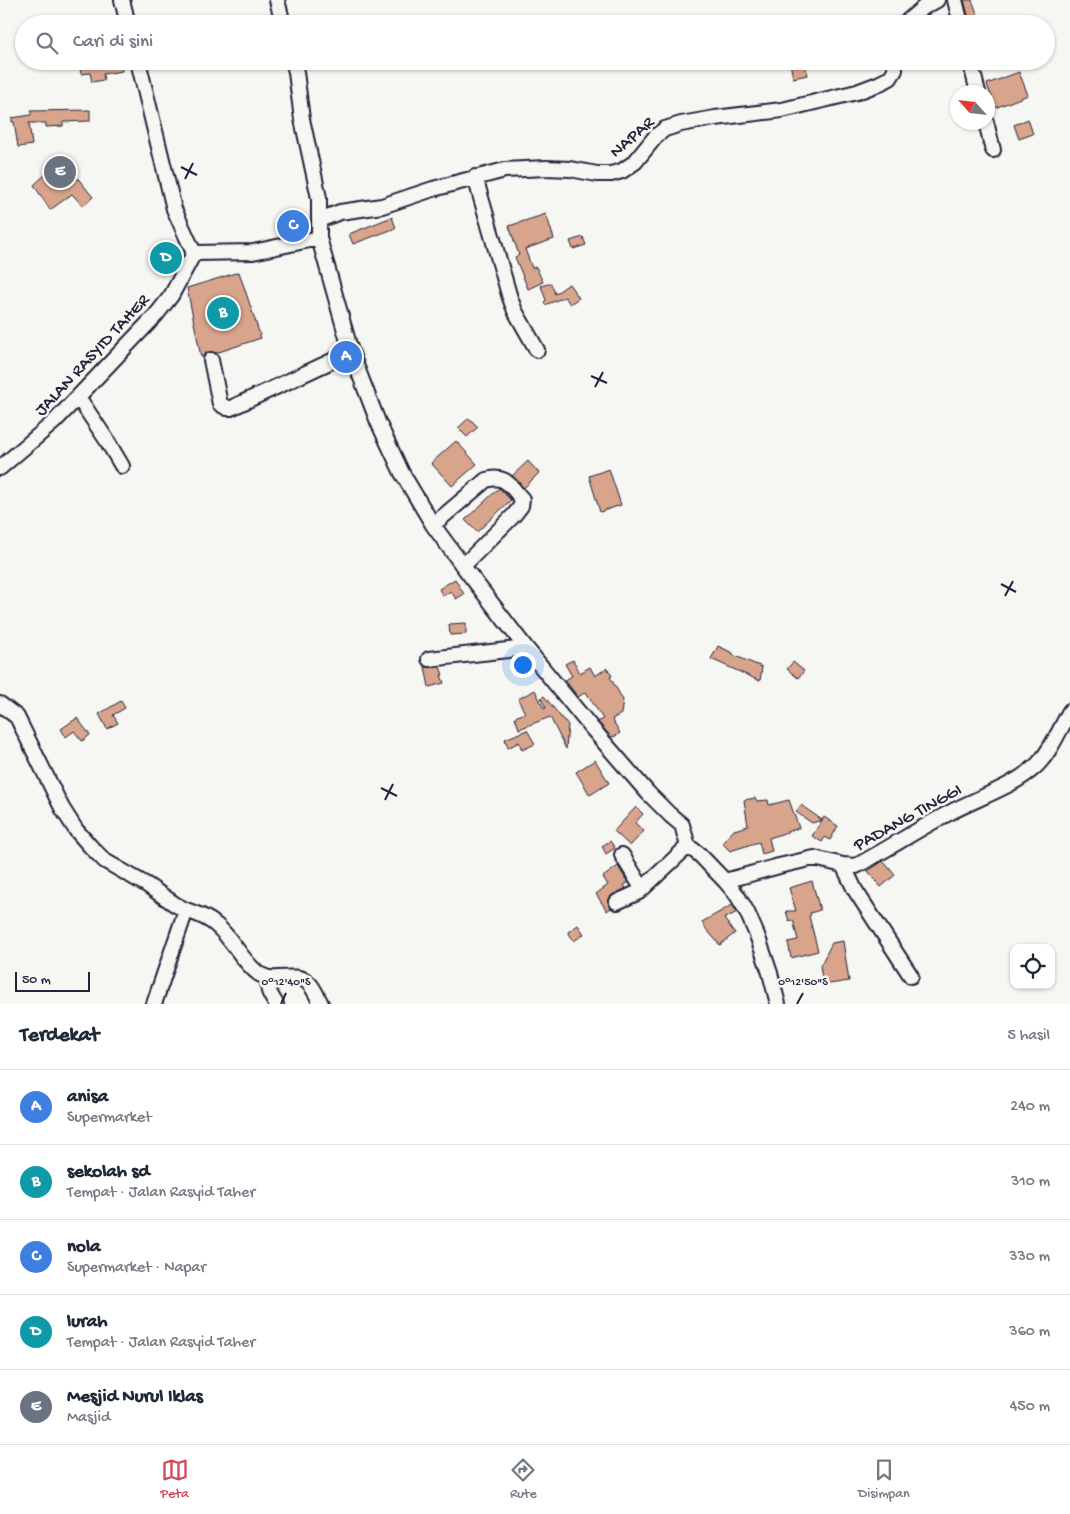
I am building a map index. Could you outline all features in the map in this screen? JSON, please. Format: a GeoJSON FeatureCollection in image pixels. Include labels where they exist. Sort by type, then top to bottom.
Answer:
{"type":"FeatureCollection","features":[{"type":"Feature","properties":{"kind":"street"},"geometry":{"type":"LineString","coordinates":[[122,0],[126,15]]}},
{"type":"Feature","properties":{"kind":"street"},"geometry":{"type":"LineString","coordinates":[[277,0],[280,15]]}},
{"type":"Feature","properties":{"kind":"street"},"geometry":{"type":"LineString","coordinates":[[915,15],[937,0]]}},
{"type":"Feature","properties":{"kind":"street"},"geometry":{"type":"LineString","coordinates":[[955,0],[959,15]]}},
{"type":"Feature","properties":{"kind":"street"},"geometry":{"type":"LineString","coordinates":[[140,70],[174,209],[194,253],[253,252],[319,238]]}},
{"type":"Feature","properties":{"kind":"street"},"geometry":{"type":"LineString","coordinates":[[295,70],[302,119],[319,198],[319,238],[351,352],[378,422],[402,473],[433,525],[526,648],[652,798],[682,825],[688,846],[700,855],[737,895],[747,912],[770,973],[778,1004]]}},
{"type":"Feature","properties":{"kind":"street","name":"NAPAR"},"geometry":{"type":"LineString","coordinates":[[319,220],[340,212],[382,206],[432,189],[504,170],[546,168],[570,169],[597,174],[622,172],[635,162],[656,136],[665,129],[715,118],[782,110],[857,92],[890,78],[895,70]]}},
{"type":"Feature","properties":{"kind":"street"},"geometry":{"type":"LineString","coordinates":[[972,70],[976,85]]}},
{"type":"Feature","properties":{"kind":"street"},"geometry":{"type":"LineString","coordinates":[[988,130],[993,150]]}},
{"type":"Feature","properties":{"kind":"street"},"geometry":{"type":"LineString","coordinates":[[475,177],[510,298],[515,311],[537,350]]}},
{"type":"Feature","properties":{"kind":"street","name":"JALAN RASYID TAHER"},"geometry":{"type":"LineString","coordinates":[[0,468],[54,422],[156,315],[178,284],[194,253]]}},
{"type":"Feature","properties":{"kind":"street"},"geometry":{"type":"LineString","coordinates":[[211,360],[220,404],[231,408],[351,352]]}},
{"type":"Feature","properties":{"kind":"street"},"geometry":{"type":"LineString","coordinates":[[78,397],[122,466]]}},
{"type":"Feature","properties":{"kind":"street"},"geometry":{"type":"LineString","coordinates":[[433,525],[486,480],[495,477],[505,480],[522,499],[521,506],[514,515],[463,566]]}},
{"type":"Feature","properties":{"kind":"street"},"geometry":{"type":"LineString","coordinates":[[429,659],[526,648]]}},
{"type":"Feature","properties":{"kind":"street"},"geometry":{"type":"LineString","coordinates":[[0,704],[17,717],[62,808],[76,830],[105,861],[176,905],[209,919],[218,926],[253,969],[264,977],[270,979],[293,977],[306,980],[315,991],[321,1004]]}},
{"type":"Feature","properties":{"kind":"street","name":"PADANG TINGGI"},"geometry":{"type":"LineString","coordinates":[[725,881],[814,858],[856,866],[950,812],[1027,773],[1042,760],[1070,711]]}},
{"type":"Feature","properties":{"kind":"street"},"geometry":{"type":"LineString","coordinates":[[617,902],[632,896],[688,846]]}},
{"type":"Feature","properties":{"kind":"street"},"geometry":{"type":"LineString","coordinates":[[622,855],[642,888]]}},
{"type":"Feature","properties":{"kind":"street"},"geometry":{"type":"LineString","coordinates":[[843,865],[855,890],[911,976]]}},
{"type":"Feature","properties":{"kind":"street"},"geometry":{"type":"LineString","coordinates":[[157,1002],[186,910]]}},
{"type":"Feature","properties":{"kind":"street"},"geometry":{"type":"LineString","coordinates":[[270,979],[267,988],[276,1004]]}},
{"type":"Feature","properties":{"kind":"building"},"geometry":{"type":"Polygon","coordinates":[[[964,0],[972,0],[978,15],[968,15],[964,0]]]}},
{"type":"Feature","properties":{"kind":"building"},"geometry":{"type":"Polygon","coordinates":[[[80,70],[122,71],[103,74],[104,80],[92,82],[90,73],[81,74],[80,70]]]}},
{"type":"Feature","properties":{"kind":"building"},"geometry":{"type":"Polygon","coordinates":[[[791,70],[807,70],[808,75],[793,78],[791,70]]]}},
{"type":"Feature","properties":{"kind":"building"},"geometry":{"type":"Polygon","coordinates":[[[1019,72],[1028,95],[995,108],[995,85],[987,84],[1019,72]]]}},
{"type":"Feature","properties":{"kind":"building"},"geometry":{"type":"Polygon","coordinates":[[[90,110],[90,121],[63,122],[63,126],[46,127],[46,123],[29,123],[32,145],[18,147],[12,118],[31,115],[31,111],[90,110]]]}},
{"type":"Feature","properties":{"kind":"building"},"geometry":{"type":"Polygon","coordinates":[[[1028,119],[1033,134],[1019,139],[1014,125],[1028,119]]]}},
{"type":"Feature","properties":{"kind":"building"},"geometry":{"type":"Polygon","coordinates":[[[62,159],[93,197],[83,206],[72,194],[50,210],[34,185],[62,159]]]}},
{"type":"Feature","properties":{"kind":"building"},"geometry":{"type":"Polygon","coordinates":[[[546,214],[554,239],[525,249],[532,268],[536,267],[543,282],[528,289],[515,257],[519,255],[509,226],[546,214]]]}},
{"type":"Feature","properties":{"kind":"building"},"geometry":{"type":"Polygon","coordinates":[[[392,217],[396,228],[353,244],[349,234],[392,217]]]}},
{"type":"Feature","properties":{"kind":"building"},"geometry":{"type":"Polygon","coordinates":[[[583,237],[586,245],[573,249],[570,241],[583,237]]]}},
{"type":"Feature","properties":{"kind":"building"},"geometry":{"type":"Polygon","coordinates":[[[160,250],[174,250],[171,267],[158,265],[160,250]]]}},
{"type":"Feature","properties":{"kind":"building"},"geometry":{"type":"Polygon","coordinates":[[[239,272],[261,338],[216,353],[209,352],[201,357],[187,288],[239,272]]]}},
{"type":"Feature","properties":{"kind":"building"},"geometry":{"type":"Polygon","coordinates":[[[551,283],[555,294],[569,284],[579,298],[570,304],[565,297],[545,305],[544,302],[546,300],[541,286],[551,283]]]}},
{"type":"Feature","properties":{"kind":"building"},"geometry":{"type":"Polygon","coordinates":[[[469,418],[478,427],[467,437],[458,428],[469,418]]]}},
{"type":"Feature","properties":{"kind":"building"},"geometry":{"type":"Polygon","coordinates":[[[456,441],[477,464],[452,486],[431,463],[456,441]]]}},
{"type":"Feature","properties":{"kind":"building"},"geometry":{"type":"Polygon","coordinates":[[[528,461],[539,473],[524,488],[512,476],[528,461]]]}},
{"type":"Feature","properties":{"kind":"building"},"geometry":{"type":"Polygon","coordinates":[[[609,469],[621,505],[600,512],[589,476],[609,469]]]}},
{"type":"Feature","properties":{"kind":"building"},"geometry":{"type":"Polygon","coordinates":[[[499,488],[511,500],[477,532],[465,520],[499,488]]]}},
{"type":"Feature","properties":{"kind":"building"},"geometry":{"type":"Polygon","coordinates":[[[455,579],[464,594],[456,599],[451,591],[443,596],[439,589],[455,579]]]}},
{"type":"Feature","properties":{"kind":"building"},"geometry":{"type":"Polygon","coordinates":[[[466,623],[466,634],[450,635],[449,624],[466,623]]]}},
{"type":"Feature","properties":{"kind":"building"},"geometry":{"type":"Polygon","coordinates":[[[718,646],[733,653],[733,655],[762,667],[760,681],[711,659],[718,646]]]}},
{"type":"Feature","properties":{"kind":"building"},"geometry":{"type":"Polygon","coordinates":[[[573,660],[580,673],[590,667],[595,676],[607,668],[612,676],[610,677],[623,700],[621,714],[612,719],[620,733],[614,737],[611,737],[598,722],[603,719],[586,692],[578,697],[565,680],[572,676],[565,664],[573,660]]]}},
{"type":"Feature","properties":{"kind":"building"},"geometry":{"type":"Polygon","coordinates":[[[793,662],[804,671],[798,678],[787,669],[793,662]]]}},
{"type":"Feature","properties":{"kind":"building"},"geometry":{"type":"Polygon","coordinates":[[[425,667],[440,667],[444,683],[429,687],[425,667]]]}},
{"type":"Feature","properties":{"kind":"building"},"geometry":{"type":"Polygon","coordinates":[[[535,690],[544,709],[546,708],[541,698],[544,696],[568,725],[566,749],[550,717],[519,729],[515,717],[525,713],[518,699],[535,690]]]}},
{"type":"Feature","properties":{"kind":"building"},"geometry":{"type":"Polygon","coordinates":[[[121,701],[125,708],[113,715],[118,723],[107,729],[99,714],[121,701]]]}},
{"type":"Feature","properties":{"kind":"building"},"geometry":{"type":"Polygon","coordinates":[[[77,718],[90,735],[82,741],[74,731],[66,737],[61,729],[77,718]]]}},
{"type":"Feature","properties":{"kind":"building"},"geometry":{"type":"Polygon","coordinates":[[[527,730],[535,744],[522,750],[519,742],[508,748],[505,739],[527,730]]]}},
{"type":"Feature","properties":{"kind":"building"},"geometry":{"type":"Polygon","coordinates":[[[595,760],[609,783],[590,795],[576,772],[595,760]]]}},
{"type":"Feature","properties":{"kind":"building"},"geometry":{"type":"Polygon","coordinates":[[[755,798],[757,801],[768,800],[769,805],[789,800],[799,828],[769,838],[772,851],[762,854],[759,842],[730,851],[722,843],[734,830],[748,826],[744,800],[755,798]]]}},
{"type":"Feature","properties":{"kind":"building"},"geometry":{"type":"Polygon","coordinates":[[[801,805],[822,820],[812,823],[796,812],[801,805]]]}},
{"type":"Feature","properties":{"kind":"building"},"geometry":{"type":"Polygon","coordinates":[[[636,807],[643,814],[635,823],[644,831],[630,846],[614,831],[636,807]]]}},
{"type":"Feature","properties":{"kind":"building"},"geometry":{"type":"Polygon","coordinates":[[[824,817],[838,826],[830,840],[825,837],[822,842],[812,836],[824,817]]]}},
{"type":"Feature","properties":{"kind":"building"},"geometry":{"type":"Polygon","coordinates":[[[610,841],[615,848],[606,854],[602,846],[610,841]]]}},
{"type":"Feature","properties":{"kind":"building"},"geometry":{"type":"Polygon","coordinates":[[[883,861],[895,875],[881,887],[868,871],[883,861]]]}},
{"type":"Feature","properties":{"kind":"building"},"geometry":{"type":"Polygon","coordinates":[[[618,866],[628,883],[624,885],[626,888],[610,897],[608,902],[611,908],[607,911],[596,894],[608,885],[603,877],[618,866]]]}},
{"type":"Feature","properties":{"kind":"building"},"geometry":{"type":"Polygon","coordinates":[[[812,881],[820,910],[810,913],[811,915],[809,916],[818,951],[791,958],[788,942],[798,940],[793,920],[789,921],[786,911],[796,911],[789,888],[812,881]]]}},
{"type":"Feature","properties":{"kind":"building"},"geometry":{"type":"Polygon","coordinates":[[[732,905],[737,912],[724,919],[735,933],[720,945],[702,922],[732,905]]]}},
{"type":"Feature","properties":{"kind":"building"},"geometry":{"type":"Polygon","coordinates":[[[578,925],[584,934],[574,941],[568,932],[578,925]]]}},
{"type":"Feature","properties":{"kind":"building"},"geometry":{"type":"Polygon","coordinates":[[[843,941],[849,981],[823,985],[820,966],[832,943],[843,941]]]}},
{"type":"Feature","properties":{"kind":"place","name":"Mesjid Nurul Iklas"},"geometry":{"type":"Point","coordinates":[60,172]}},
{"type":"Feature","properties":{"kind":"place","name":"nola"},"geometry":{"type":"Point","coordinates":[293,226]}},
{"type":"Feature","properties":{"kind":"place","name":"lurah"},"geometry":{"type":"Point","coordinates":[166,258]}},
{"type":"Feature","properties":{"kind":"place","name":"sekolah sd"},"geometry":{"type":"Point","coordinates":[223,313]}},
{"type":"Feature","properties":{"kind":"place","name":"anisa"},"geometry":{"type":"Point","coordinates":[346,357]}}]}
